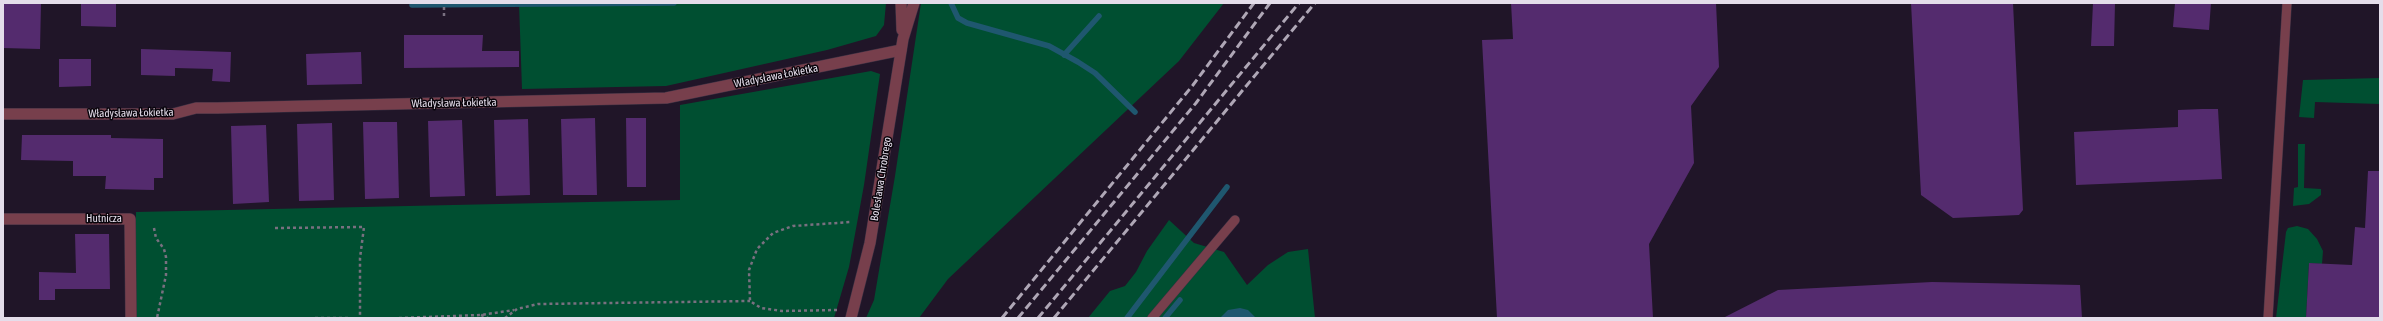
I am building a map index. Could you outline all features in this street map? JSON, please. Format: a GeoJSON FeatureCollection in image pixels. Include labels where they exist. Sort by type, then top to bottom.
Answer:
{"type":"FeatureCollection","features":[{"type":"Feature","properties":{"kind":"street","name":"Bolesława Chrobrego"},"geometry":{"type":"LineString","coordinates":[[901,3],[902,45]]}},
{"type":"Feature","properties":{"kind":"street","name":"Bolesława Chrobrego"},"geometry":{"type":"LineString","coordinates":[[851,318],[862,281],[873,229],[902,45],[914,3]]}},
{"type":"Feature","properties":{"kind":"street","name":"Władysława Łokietka"},"geometry":{"type":"LineString","coordinates":[[3,114],[174,114],[203,108],[666,98],[902,45]]}},
{"type":"Feature","properties":{"kind":"street","name":"Hutnicza"},"geometry":{"type":"LineString","coordinates":[[3,219],[130,219],[131,318]]}},
{"type":"Feature","properties":{"kind":"lane"},"geometry":{"type":"LineString","coordinates":[[2268,318],[2287,3]]}},
{"type":"Feature","properties":{"kind":"lane"},"geometry":{"type":"LineString","coordinates":[[1152,318],[1235,220]]}},
{"type":"Feature","properties":{"kind":"path"},"geometry":{"type":"LineString","coordinates":[[444,3],[444,16]]}},
{"type":"Feature","properties":{"kind":"path"},"geometry":{"type":"LineString","coordinates":[[750,301],[749,270],[757,249],[773,233],[793,226],[851,222]]}},
{"type":"Feature","properties":{"kind":"path"},"geometry":{"type":"LineString","coordinates":[[274,228],[364,227],[360,258],[360,318]]}},
{"type":"Feature","properties":{"kind":"path"},"geometry":{"type":"LineString","coordinates":[[154,228],[156,238],[164,249],[166,257],[166,275],[157,318]]}},
{"type":"Feature","properties":{"kind":"path"},"geometry":{"type":"LineString","coordinates":[[399,318],[500,314],[538,304],[750,301],[761,308],[772,310],[840,310]]}},
{"type":"Feature","properties":{"kind":"path"},"geometry":{"type":"LineString","coordinates":[[505,318],[517,309]]}},
{"type":"Feature","properties":{"kind":"path"},"geometry":{"type":"LineString","coordinates":[[481,315],[488,318]]}},
{"type":"Feature","properties":{"kind":"path"},"geometry":{"type":"LineString","coordinates":[[316,318],[351,318]]}},
{"type":"Feature","properties":{"kind":"green space"},"geometry":{"type":"Polygon","coordinates":[[[519,3],[886,3],[884,25],[876,36],[827,50],[666,86],[522,89],[519,3]]]}},
{"type":"Feature","properties":{"kind":"green space"},"geometry":{"type":"Polygon","coordinates":[[[921,3],[1224,3],[1179,61],[948,279],[919,318],[866,318],[874,300],[895,176],[921,3]]]}},
{"type":"Feature","properties":{"kind":"green space"},"geometry":{"type":"Polygon","coordinates":[[[871,71],[880,74],[864,185],[849,267],[834,318],[136,318],[136,212],[680,200],[680,105],[871,71]]]}},
{"type":"Feature","properties":{"kind":"green space"},"geometry":{"type":"Polygon","coordinates":[[[2380,78],[2380,104],[2315,102],[2314,118],[2299,117],[2303,80],[2380,78]]]}},
{"type":"Feature","properties":{"kind":"green space"},"geometry":{"type":"Polygon","coordinates":[[[2298,144],[2305,144],[2304,188],[2321,189],[2321,195],[2309,204],[2293,206],[2294,188],[2298,187],[2298,144]]]}},
{"type":"Feature","properties":{"kind":"green space"},"geometry":{"type":"Polygon","coordinates":[[[1169,220],[1194,243],[1224,252],[1247,285],[1268,265],[1288,252],[1308,249],[1315,318],[1088,318],[1110,291],[1125,286],[1136,272],[1147,251],[1169,220]]]}},
{"type":"Feature","properties":{"kind":"green space"},"geometry":{"type":"Polygon","coordinates":[[[2297,226],[2308,229],[2317,239],[2323,251],[2322,264],[2309,263],[2306,318],[2276,318],[2286,232],[2288,228],[2297,226]]]}},
{"type":"Feature","properties":{"kind":"water"},"geometry":{"type":"Polygon","coordinates":[[[1240,308],[1248,310],[1256,318],[1220,318],[1228,310],[1240,308]]]}},
{"type":"Feature","properties":{"kind":"building"},"geometry":{"type":"Polygon","coordinates":[[[3,3],[41,3],[40,49],[3,48],[3,3]]]}},
{"type":"Feature","properties":{"kind":"building"},"geometry":{"type":"Polygon","coordinates":[[[81,3],[116,3],[116,27],[81,26],[81,3]]]}},
{"type":"Feature","properties":{"kind":"building"},"geometry":{"type":"Polygon","coordinates":[[[1511,3],[1716,3],[1719,67],[1691,106],[1694,163],[1649,244],[1653,318],[1497,318],[1482,40],[1513,39],[1511,3]]]}},
{"type":"Feature","properties":{"kind":"building"},"geometry":{"type":"Polygon","coordinates":[[[1911,3],[2013,3],[2023,210],[2019,215],[1953,218],[1921,195],[1911,3]]]}},
{"type":"Feature","properties":{"kind":"building"},"geometry":{"type":"Polygon","coordinates":[[[2093,3],[2115,3],[2114,46],[2091,46],[2093,3]]]}},
{"type":"Feature","properties":{"kind":"building"},"geometry":{"type":"Polygon","coordinates":[[[2175,3],[2211,3],[2209,30],[2173,27],[2175,3]]]}},
{"type":"Feature","properties":{"kind":"building"},"geometry":{"type":"Polygon","coordinates":[[[404,35],[483,35],[482,51],[519,51],[519,67],[404,68],[404,35]]]}},
{"type":"Feature","properties":{"kind":"building"},"geometry":{"type":"Polygon","coordinates":[[[141,49],[231,52],[230,82],[212,81],[213,69],[175,68],[175,76],[141,75],[141,49]]]}},
{"type":"Feature","properties":{"kind":"building"},"geometry":{"type":"Polygon","coordinates":[[[361,52],[362,84],[307,85],[306,54],[361,52]]]}},
{"type":"Feature","properties":{"kind":"building"},"geometry":{"type":"Polygon","coordinates":[[[59,59],[91,59],[91,86],[59,87],[59,59]]]}},
{"type":"Feature","properties":{"kind":"building"},"geometry":{"type":"Polygon","coordinates":[[[2218,109],[2222,179],[2076,185],[2074,132],[2178,127],[2178,110],[2218,109]]]}},
{"type":"Feature","properties":{"kind":"building"},"geometry":{"type":"Polygon","coordinates":[[[595,118],[597,195],[563,195],[561,119],[595,118]]]}},
{"type":"Feature","properties":{"kind":"building"},"geometry":{"type":"Polygon","coordinates":[[[626,118],[646,118],[646,187],[627,187],[626,118]]]}},
{"type":"Feature","properties":{"kind":"building"},"geometry":{"type":"Polygon","coordinates":[[[528,119],[530,195],[496,196],[494,120],[528,119]]]}},
{"type":"Feature","properties":{"kind":"building"},"geometry":{"type":"Polygon","coordinates":[[[462,120],[465,196],[430,197],[428,121],[462,120]]]}},
{"type":"Feature","properties":{"kind":"building"},"geometry":{"type":"Polygon","coordinates":[[[363,122],[397,122],[399,198],[365,199],[363,122]]]}},
{"type":"Feature","properties":{"kind":"building"},"geometry":{"type":"Polygon","coordinates":[[[332,123],[334,200],[299,201],[297,124],[332,123]]]}},
{"type":"Feature","properties":{"kind":"building"},"geometry":{"type":"Polygon","coordinates":[[[266,125],[269,202],[233,204],[231,126],[266,125]]]}},
{"type":"Feature","properties":{"kind":"building"},"geometry":{"type":"Polygon","coordinates":[[[22,135],[111,135],[111,138],[163,139],[163,178],[154,178],[154,190],[105,189],[106,176],[73,176],[73,161],[21,160],[22,135]]]}},
{"type":"Feature","properties":{"kind":"building"},"geometry":{"type":"Polygon","coordinates":[[[2368,171],[2380,171],[2380,318],[2306,318],[2309,263],[2352,265],[2355,227],[2365,228],[2368,171]]]}},
{"type":"Feature","properties":{"kind":"building"},"geometry":{"type":"Polygon","coordinates":[[[75,234],[109,234],[110,289],[55,289],[55,300],[39,300],[39,272],[76,273],[75,234]]]}},
{"type":"Feature","properties":{"kind":"building"},"geometry":{"type":"Polygon","coordinates":[[[1932,282],[2080,285],[2082,318],[1723,318],[1778,290],[1932,282]]]}},
{"type":"Feature","properties":{"kind":"waterway"},"geometry":{"type":"LineString","coordinates":[[412,5],[674,3]]}},
{"type":"Feature","properties":{"kind":"waterway"},"geometry":{"type":"LineString","coordinates":[[951,3],[958,18],[967,23],[1049,46],[1078,62],[1095,73],[1135,112]]}},
{"type":"Feature","properties":{"kind":"waterway"},"geometry":{"type":"LineString","coordinates":[[1064,55],[1099,16]]}},
{"type":"Feature","properties":{"kind":"waterway"},"geometry":{"type":"LineString","coordinates":[[1127,318],[1227,187]]}},
{"type":"Feature","properties":{"kind":"waterway"},"geometry":{"type":"LineString","coordinates":[[1165,318],[1180,300]]}},
{"type":"Feature","properties":{"kind":"railway"},"geometry":{"type":"LineString","coordinates":[[1002,318],[1193,85],[1254,3]]}},
{"type":"Feature","properties":{"kind":"railway"},"geometry":{"type":"LineString","coordinates":[[1018,318],[1196,103],[1270,3]]}},
{"type":"Feature","properties":{"kind":"railway"},"geometry":{"type":"LineString","coordinates":[[1038,318],[1299,3]]}},
{"type":"Feature","properties":{"kind":"railway"},"geometry":{"type":"LineString","coordinates":[[1054,318],[1315,3]]}}]}
